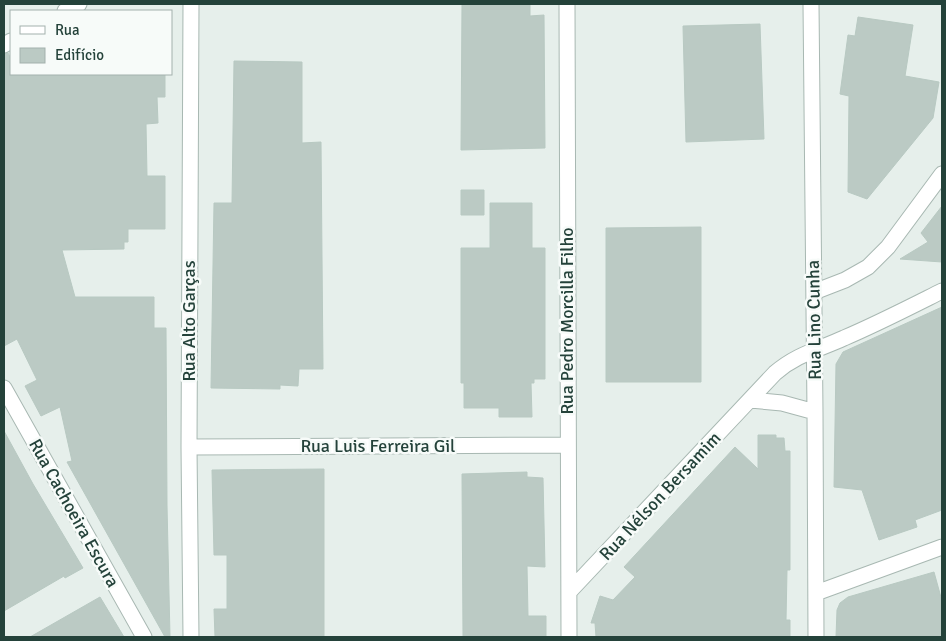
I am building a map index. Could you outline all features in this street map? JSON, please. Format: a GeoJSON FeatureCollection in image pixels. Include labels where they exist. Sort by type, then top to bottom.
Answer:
{"type":"FeatureCollection","features":[{"type":"Feature","properties":{"kind":"street"},"geometry":{"type":"LineString","coordinates":[[67,10],[79,4]]}},
{"type":"Feature","properties":{"kind":"street","name":"Rua Alto Garças"},"geometry":{"type":"LineString","coordinates":[[191,4],[188,447],[191,637]]}},
{"type":"Feature","properties":{"kind":"street","name":"Rua Pedro Morcilla Filho"},"geometry":{"type":"LineString","coordinates":[[567,4],[569,637]]}},
{"type":"Feature","properties":{"kind":"street","name":"Rua Lino Cunha"},"geometry":{"type":"LineString","coordinates":[[811,4],[816,637]]}},
{"type":"Feature","properties":{"kind":"street"},"geometry":{"type":"LineString","coordinates":[[814,292],[845,280],[868,267],[888,247],[942,174]]}},
{"type":"Feature","properties":{"kind":"street","name":"Rua Nélson Bersamim"},"geometry":{"type":"LineString","coordinates":[[569,592],[788,362],[844,338],[942,291]]}},
{"type":"Feature","properties":{"kind":"street","name":"Rua Cachoeira Escura"},"geometry":{"type":"LineString","coordinates":[[4,388],[144,637]]}},
{"type":"Feature","properties":{"kind":"street"},"geometry":{"type":"LineString","coordinates":[[750,400],[782,403],[815,412]]}},
{"type":"Feature","properties":{"kind":"street","name":"Rua Luis Ferreira Gil"},"geometry":{"type":"LineString","coordinates":[[188,447],[567,445]]}},
{"type":"Feature","properties":{"kind":"street"},"geometry":{"type":"LineString","coordinates":[[816,593],[942,547]]}},
{"type":"Feature","properties":{"kind":"building"},"geometry":{"type":"Polygon","coordinates":[[[462,4],[530,4],[530,16],[544,15],[545,148],[461,150],[462,4]]]}},
{"type":"Feature","properties":{"kind":"building"},"geometry":{"type":"Polygon","coordinates":[[[858,17],[913,25],[905,76],[939,82],[933,118],[867,199],[848,192],[849,96],[840,94],[848,35],[855,36],[858,17]]]}},
{"type":"Feature","properties":{"kind":"building"},"geometry":{"type":"Polygon","coordinates":[[[760,24],[764,139],[686,142],[683,26],[760,24]]]}},
{"type":"Feature","properties":{"kind":"building"},"geometry":{"type":"Polygon","coordinates":[[[8,53],[10,57],[10,75],[165,75],[165,97],[157,97],[158,123],[146,124],[147,176],[165,176],[165,229],[128,229],[128,242],[124,242],[124,249],[62,250],[75,297],[154,297],[154,328],[166,328],[170,637],[165,637],[67,462],[72,461],[60,407],[41,416],[25,386],[37,380],[17,339],[4,346],[4,54],[8,53]]]}},
{"type":"Feature","properties":{"kind":"building"},"geometry":{"type":"Polygon","coordinates":[[[234,61],[302,62],[302,143],[321,142],[323,369],[299,369],[298,386],[280,385],[280,389],[211,388],[214,203],[232,203],[234,61]]]}},
{"type":"Feature","properties":{"kind":"building"},"geometry":{"type":"Polygon","coordinates":[[[461,190],[484,190],[484,215],[461,215],[461,190]]]}},
{"type":"Feature","properties":{"kind":"building"},"geometry":{"type":"Polygon","coordinates":[[[490,203],[532,203],[532,248],[545,248],[545,379],[534,379],[534,383],[531,383],[532,417],[499,417],[499,408],[464,408],[464,383],[461,383],[461,248],[490,248],[490,203]]]}},
{"type":"Feature","properties":{"kind":"building"},"geometry":{"type":"Polygon","coordinates":[[[942,206],[942,262],[900,259],[928,242],[921,233],[942,206]]]}},
{"type":"Feature","properties":{"kind":"building"},"geometry":{"type":"Polygon","coordinates":[[[701,227],[701,382],[606,382],[606,228],[701,227]]]}},
{"type":"Feature","properties":{"kind":"building"},"geometry":{"type":"Polygon","coordinates":[[[942,307],[942,510],[915,520],[917,527],[879,540],[862,490],[834,487],[836,364],[843,352],[942,307]]]}},
{"type":"Feature","properties":{"kind":"building"},"geometry":{"type":"Polygon","coordinates":[[[4,431],[83,568],[65,578],[64,576],[4,611],[4,431]]]}},
{"type":"Feature","properties":{"kind":"building"},"geometry":{"type":"Polygon","coordinates":[[[758,435],[776,435],[776,438],[784,438],[785,451],[790,451],[790,570],[787,570],[786,620],[790,620],[790,637],[596,637],[595,623],[591,623],[600,596],[613,600],[635,577],[624,567],[735,447],[758,469],[758,435]]]}},
{"type":"Feature","properties":{"kind":"building"},"geometry":{"type":"Polygon","coordinates":[[[324,469],[324,637],[215,637],[214,609],[227,609],[227,555],[214,555],[212,470],[324,469]]]}},
{"type":"Feature","properties":{"kind":"building"},"geometry":{"type":"Polygon","coordinates":[[[527,472],[527,477],[543,478],[545,567],[527,566],[528,616],[546,616],[546,637],[463,636],[462,474],[527,472]]]}},
{"type":"Feature","properties":{"kind":"building"},"geometry":{"type":"Polygon","coordinates":[[[934,572],[942,601],[942,637],[836,637],[837,610],[840,603],[848,597],[934,572]]]}},
{"type":"Feature","properties":{"kind":"building"},"geometry":{"type":"Polygon","coordinates":[[[100,597],[124,637],[30,637],[100,597]]]}}]}
